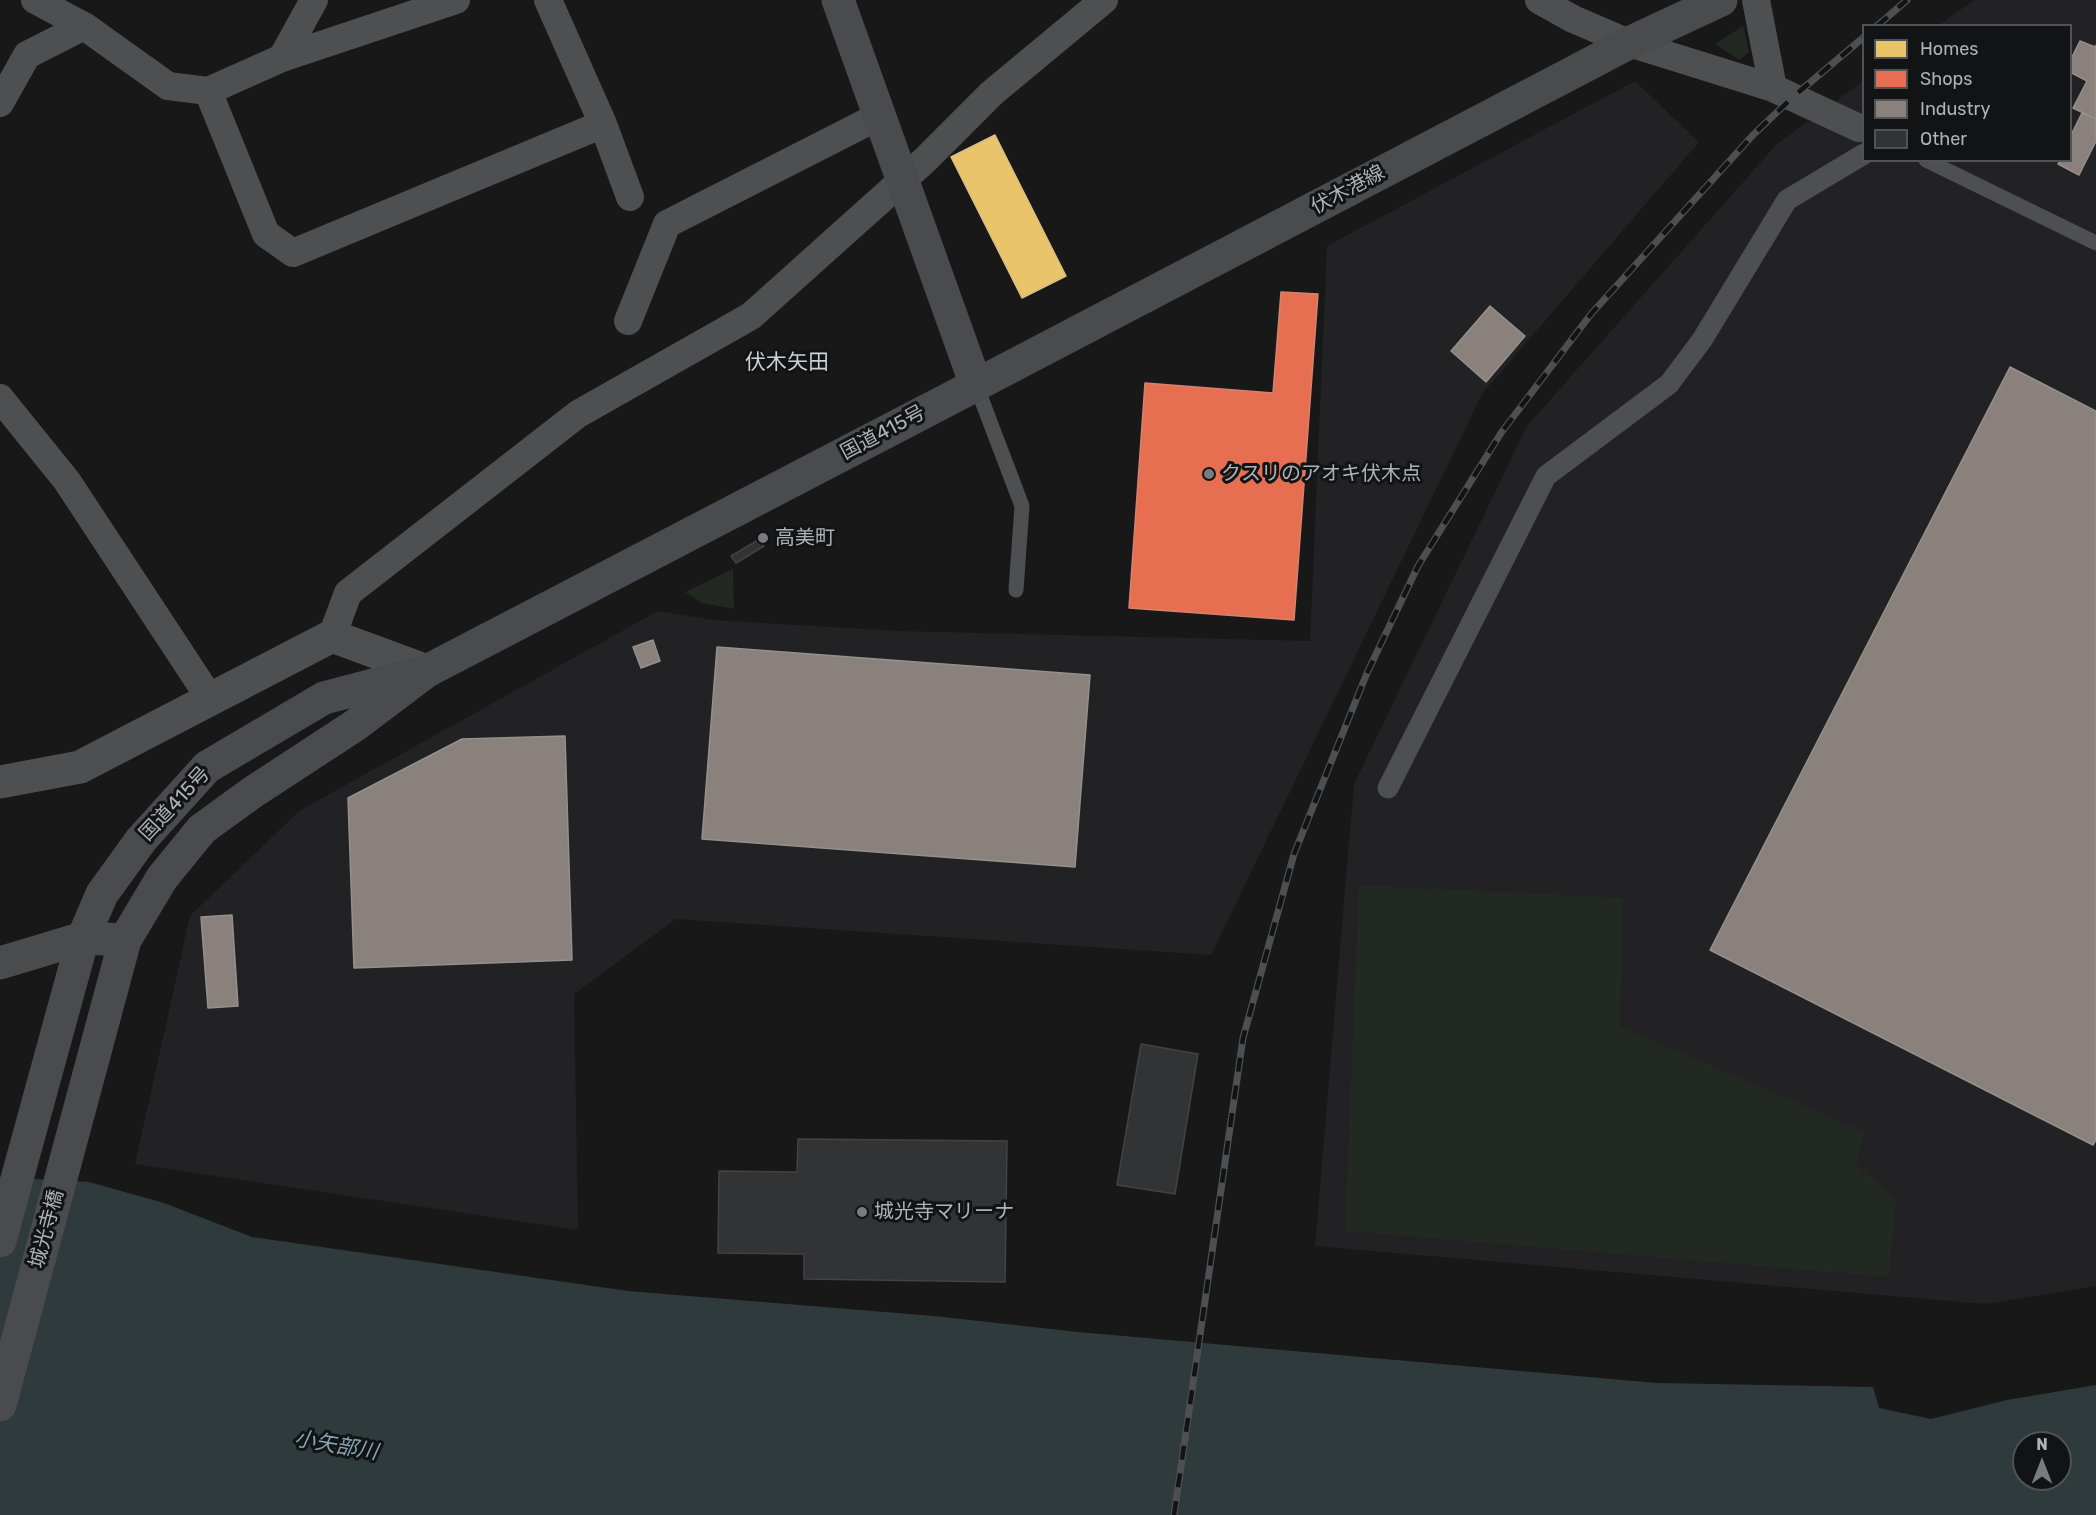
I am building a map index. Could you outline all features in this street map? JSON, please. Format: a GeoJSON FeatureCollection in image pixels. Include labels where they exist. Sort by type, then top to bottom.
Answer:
{"type":"FeatureCollection","features":[{"type":"Feature","properties":{"kind":"highway"},"geometry":{"type":"LineString","coordinates":[[838,0],[976,385]]}},
{"type":"Feature","properties":{"kind":"highway","name":"国道415号"},"geometry":{"type":"LineString","coordinates":[[94,1053],[125,940],[162,878],[202,829],[253,792],[354,726],[427,671],[976,385]]}},
{"type":"Feature","properties":{"kind":"highway","name":"国道415号"},"geometry":{"type":"LineString","coordinates":[[0,1241],[83,938],[102,894],[141,840],[207,767],[324,698],[427,671]]}},
{"type":"Feature","properties":{"kind":"highway","name":"城光寺橋"},"geometry":{"type":"LineString","coordinates":[[0,1405],[94,1053]]}},
{"type":"Feature","properties":{"kind":"main road","name":"伏木港線"},"geometry":{"type":"LineString","coordinates":[[976,385],[1629,43],[1721,0]]}},
{"type":"Feature","properties":{"kind":"main road"},"geometry":{"type":"LineString","coordinates":[[0,963],[83,938],[125,940]]}},
{"type":"Feature","properties":{"kind":"street"},"geometry":{"type":"LineString","coordinates":[[35,0],[84,26],[168,86],[208,91],[282,58],[456,0]]}},
{"type":"Feature","properties":{"kind":"street"},"geometry":{"type":"LineString","coordinates":[[282,58],[314,0]]}},
{"type":"Feature","properties":{"kind":"street"},"geometry":{"type":"LineString","coordinates":[[548,0],[603,124],[630,196]]}},
{"type":"Feature","properties":{"kind":"street"},"geometry":{"type":"LineString","coordinates":[[0,782],[80,767],[332,636],[348,593],[578,414],[751,316],[903,180],[992,93],[1104,0]]}},
{"type":"Feature","properties":{"kind":"street"},"geometry":{"type":"LineString","coordinates":[[1388,788],[1546,476],[1669,384],[1702,340],[1787,200],[1862,138],[1773,88],[1629,43],[1573,19],[1539,0]]}},
{"type":"Feature","properties":{"kind":"street"},"geometry":{"type":"LineString","coordinates":[[1755,0],[1773,88]]}},
{"type":"Feature","properties":{"kind":"street"},"geometry":{"type":"LineString","coordinates":[[0,103],[27,55],[84,26]]}},
{"type":"Feature","properties":{"kind":"street"},"geometry":{"type":"LineString","coordinates":[[208,91],[266,234],[293,253],[603,124]]}},
{"type":"Feature","properties":{"kind":"street"},"geometry":{"type":"LineString","coordinates":[[628,321],[668,224],[881,115]]}},
{"type":"Feature","properties":{"kind":"street"},"geometry":{"type":"LineString","coordinates":[[0,398],[67,481],[211,700]]}},
{"type":"Feature","properties":{"kind":"street"},"geometry":{"type":"LineString","coordinates":[[332,636],[427,671]]}},
{"type":"Feature","properties":{"kind":"lane"},"geometry":{"type":"LineString","coordinates":[[1930,162],[2096,243]]}},
{"type":"Feature","properties":{"kind":"lane"},"geometry":{"type":"LineString","coordinates":[[976,385],[1022,506],[1016,590]]}},
{"type":"Feature","properties":{"kind":"shaded area"},"geometry":{"type":"Polygon","coordinates":[[[1974,0],[2096,0],[2096,1286],[1985,1304],[1315,1246],[1354,784],[1527,426],[1776,145],[1862,82],[1862,162],[2072,162],[2072,24],[1940,24],[1974,0]]]}},
{"type":"Feature","properties":{"kind":"shaded area"},"geometry":{"type":"Polygon","coordinates":[[[1743,26],[1749,52],[1739,60],[1715,44],[1743,26]]]}},
{"type":"Feature","properties":{"kind":"shaded area"},"geometry":{"type":"Polygon","coordinates":[[[1635,81],[1699,142],[1482,394],[1211,955],[676,919],[574,994],[578,1230],[135,1164],[190,916],[299,811],[658,611],[712,620],[898,631],[1310,641],[1327,246],[1635,81]]]}},
{"type":"Feature","properties":{"kind":"shaded area"},"geometry":{"type":"Polygon","coordinates":[[[733,569],[734,609],[702,603],[685,592],[733,569]]]}},
{"type":"Feature","properties":{"kind":"shaded area"},"geometry":{"type":"Polygon","coordinates":[[[1359,885],[1623,898],[1620,1026],[1865,1132],[1856,1165],[1896,1199],[1889,1277],[1345,1231],[1359,885]]]}},
{"type":"Feature","properties":{"kind":"water","name":"小矢部川"},"geometry":{"type":"Polygon","coordinates":[[[0,1177],[89,1182],[164,1203],[252,1237],[628,1291],[934,1316],[1078,1332],[1657,1383],[1873,1387],[1879,1408],[1931,1419],[2007,1400],[2096,1385],[2096,1515],[0,1515],[0,1177]]]}},
{"type":"Feature","properties":{"kind":"building: Homes"},"geometry":{"type":"Polygon","coordinates":[[[995,135],[1066,276],[1022,298],[951,157],[995,135]]]}},
{"type":"Feature","properties":{"kind":"building: Shops"},"geometry":{"type":"Polygon","coordinates":[[[1281,292],[1318,294],[1294,620],[1129,608],[1145,383],[1273,393],[1281,292]]]}},
{"type":"Feature","properties":{"kind":"building: Industry"},"geometry":{"type":"Polygon","coordinates":[[[2080,41],[2095,47],[2096,45],[2096,119],[2073,108],[2087,81],[2072,73],[2072,57],[2080,41]]]}},
{"type":"Feature","properties":{"kind":"building: Industry"},"geometry":{"type":"Polygon","coordinates":[[[2082,113],[2096,119],[2096,141],[2079,175],[2058,164],[2059,162],[2072,162],[2072,133],[2082,113]]]}},
{"type":"Feature","properties":{"kind":"building: Industry"},"geometry":{"type":"Polygon","coordinates":[[[1490,306],[1525,336],[1486,382],[1451,351],[1490,306]]]}},
{"type":"Feature","properties":{"kind":"building: Industry"},"geometry":{"type":"Polygon","coordinates":[[[2010,367],[2096,411],[2096,1140],[2093,1145],[1710,950],[2010,367]]]}},
{"type":"Feature","properties":{"kind":"building: Industry"},"geometry":{"type":"Polygon","coordinates":[[[653,640],[660,661],[641,668],[633,647],[653,640]]]}},
{"type":"Feature","properties":{"kind":"building: Industry"},"geometry":{"type":"Polygon","coordinates":[[[717,647],[1090,675],[1075,867],[702,839],[717,647]]]}},
{"type":"Feature","properties":{"kind":"building: Industry"},"geometry":{"type":"Polygon","coordinates":[[[565,736],[572,960],[354,968],[348,798],[462,739],[565,736]]]}},
{"type":"Feature","properties":{"kind":"building: Industry"},"geometry":{"type":"Polygon","coordinates":[[[232,915],[238,1006],[208,1008],[201,917],[232,915]]]}},
{"type":"Feature","properties":{"kind":"building: Other"},"geometry":{"type":"Polygon","coordinates":[[[760,539],[764,546],[736,563],[731,556],[760,539]]]}},
{"type":"Feature","properties":{"kind":"building: Other"},"geometry":{"type":"Polygon","coordinates":[[[1141,1044],[1198,1054],[1175,1194],[1117,1185],[1141,1044]]]}},
{"type":"Feature","properties":{"kind":"building: Other","name":"城光寺マリーナ"},"geometry":{"type":"Polygon","coordinates":[[[798,1139],[1007,1141],[1005,1282],[804,1279],[804,1254],[718,1253],[719,1171],[797,1172],[798,1139]]]}},
{"type":"Feature","properties":{"kind":"railway"},"geometry":{"type":"LineString","coordinates":[[1879,24],[1907,0]]}},
{"type":"Feature","properties":{"kind":"railway"},"geometry":{"type":"LineString","coordinates":[[1174,1515],[1243,1038],[1294,854],[1367,673],[1418,566],[1501,433],[1591,314],[1753,135],[1794,96],[1862,39]]}},
{"type":"Feature","properties":{"kind":"place","name":"クスリのアオキ伏木点"},"geometry":{"type":"Point","coordinates":[1209,474]}},
{"type":"Feature","properties":{"kind":"place","name":"高美町"},"geometry":{"type":"Point","coordinates":[763,538]}},
{"type":"Feature","properties":{"kind":"place","name":"城光寺マリーナ"},"geometry":{"type":"Point","coordinates":[862,1212]}},
{"type":"Feature","properties":{"kind":"district","name":"伏木矢田"},"geometry":{"type":"Point","coordinates":[787,363]}}]}
